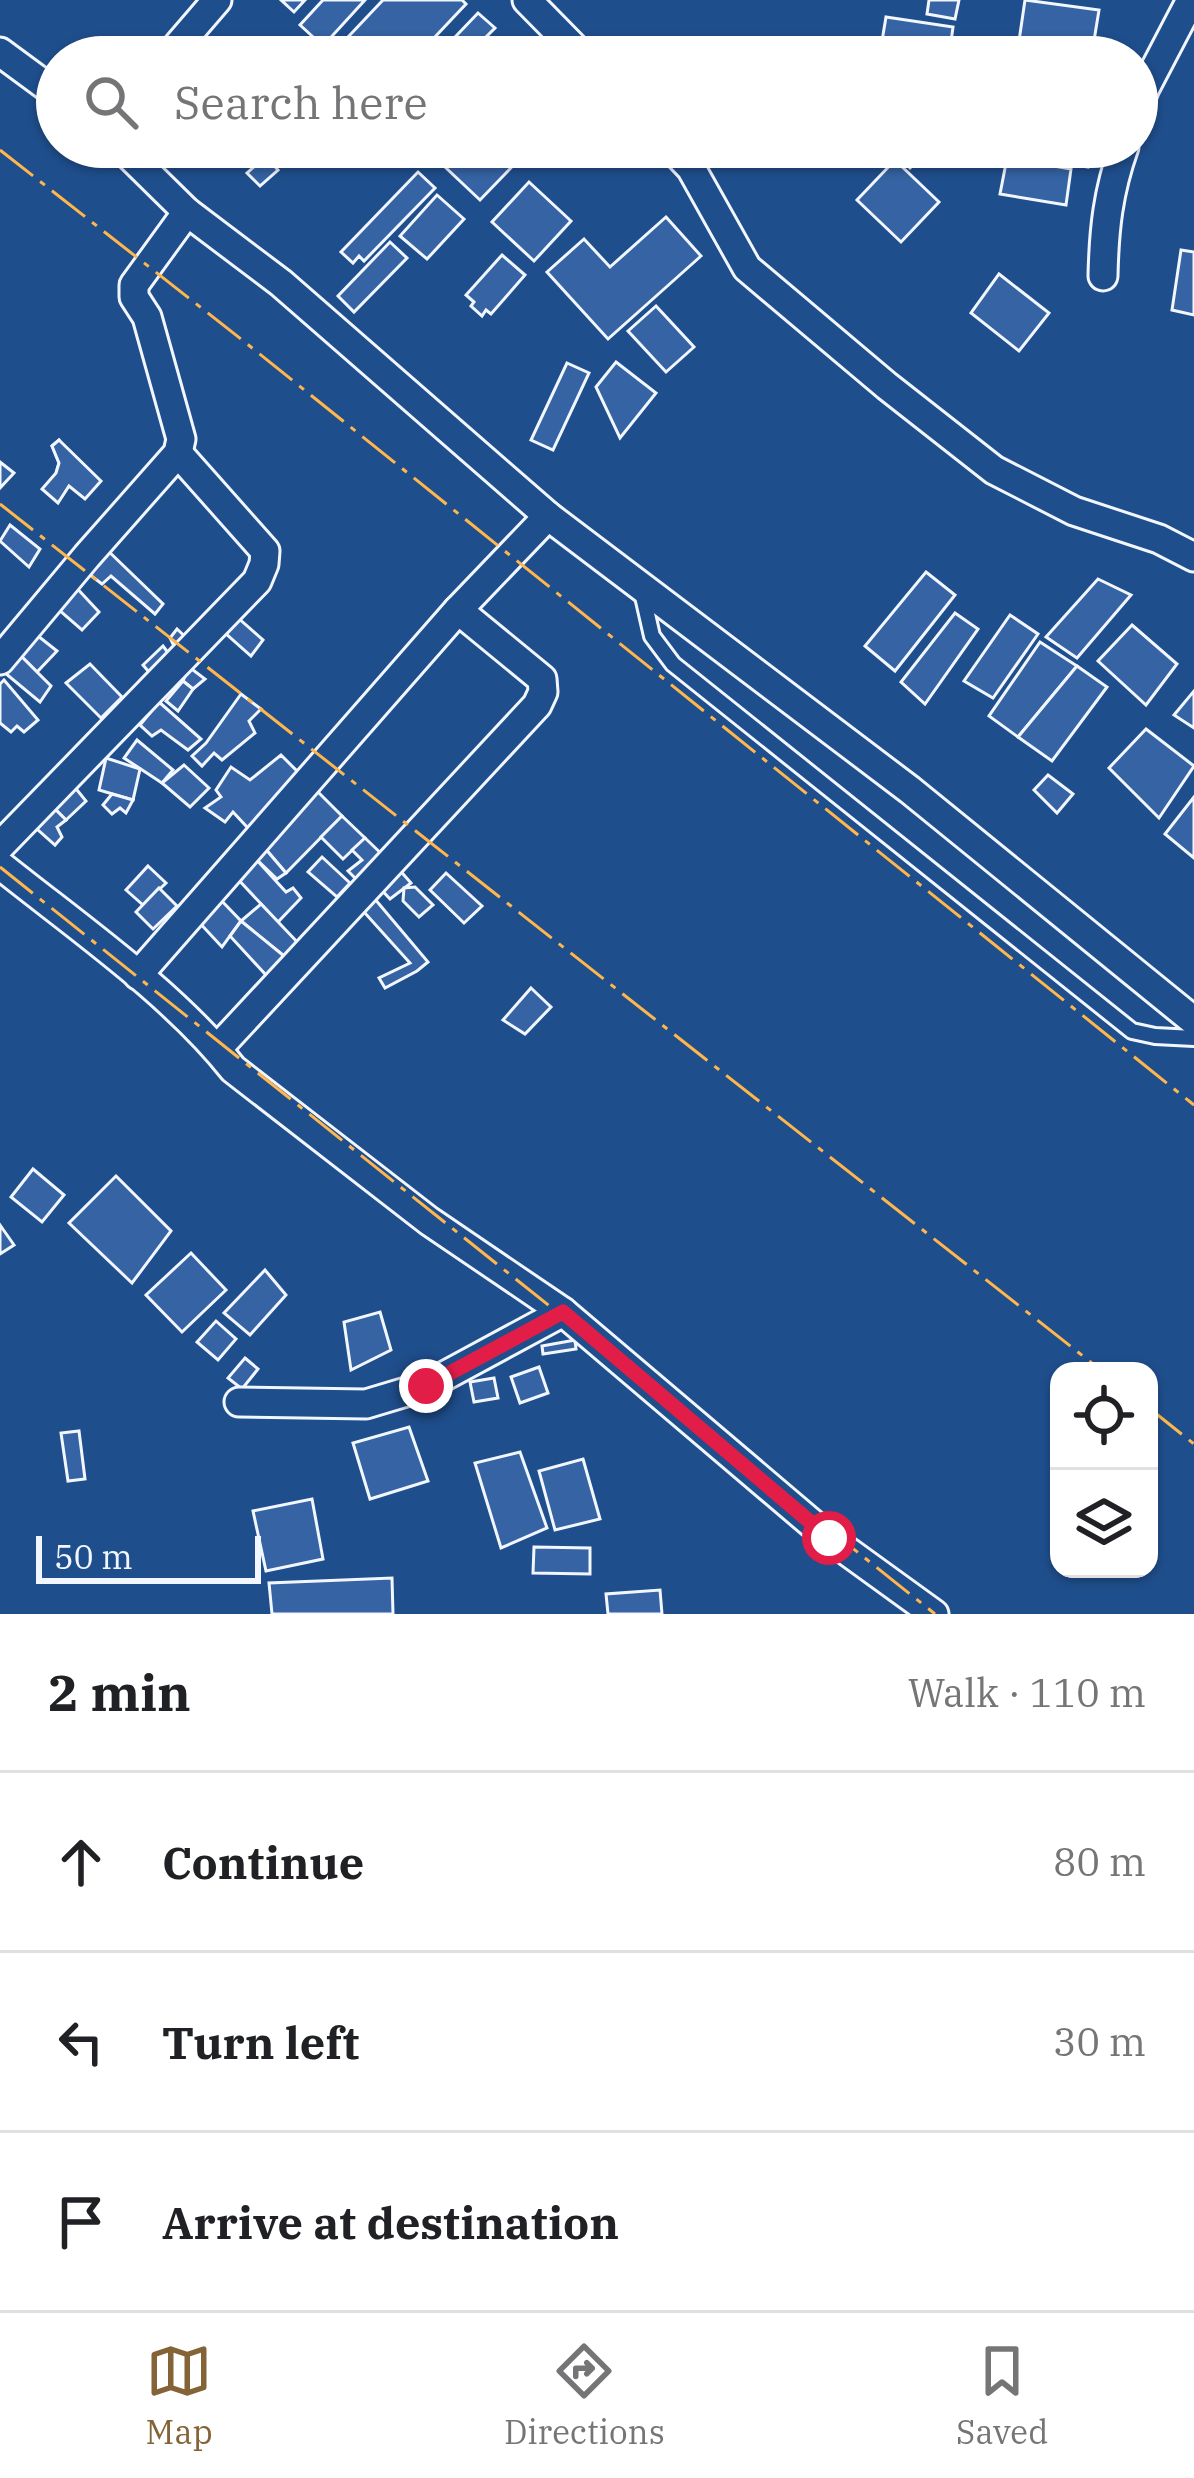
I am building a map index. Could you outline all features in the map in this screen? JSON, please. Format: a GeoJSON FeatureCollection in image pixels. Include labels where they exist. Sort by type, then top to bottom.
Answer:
{"type":"FeatureCollection","features":[{"type":"Feature","properties":{"kind":"street"},"geometry":{"type":"LineString","coordinates":[[186,36],[217,0]]}},
{"type":"Feature","properties":{"kind":"street"},"geometry":{"type":"LineString","coordinates":[[527,0],[562,36]]}},
{"type":"Feature","properties":{"kind":"street"},"geometry":{"type":"LineString","coordinates":[[1158,62],[1191,0]]}},
{"type":"Feature","properties":{"kind":"street"},"geometry":{"type":"LineString","coordinates":[[0,52],[36,79]]}},
{"type":"Feature","properties":{"kind":"street"},"geometry":{"type":"LineString","coordinates":[[142,168],[187,212],[281,283],[548,516],[910,790],[1194,1021]]}},
{"type":"Feature","properties":{"kind":"street"},"geometry":{"type":"LineString","coordinates":[[691,168],[747,268],[994,470],[1074,511],[1159,539],[1194,557]]}},
{"type":"Feature","properties":{"kind":"street"},"geometry":{"type":"LineString","coordinates":[[1103,276],[1104,230],[1117,168]]}},
{"type":"Feature","properties":{"kind":"street"},"geometry":{"type":"LineString","coordinates":[[0,660],[178,454],[181,439],[134,285],[187,212]]}},
{"type":"Feature","properties":{"kind":"street"},"geometry":{"type":"LineString","coordinates":[[0,845],[257,580],[265,551],[178,454]]}},
{"type":"Feature","properties":{"kind":"street"},"geometry":{"type":"LineString","coordinates":[[138,975],[458,610],[548,516]]}},
{"type":"Feature","properties":{"kind":"street"},"geometry":{"type":"LineString","coordinates":[[218,1048],[537,705],[542,680],[458,610]]}},
{"type":"Feature","properties":{"kind":"street"},"geometry":{"type":"LineString","coordinates":[[0,865],[138,975],[218,1048],[233,1069],[429,1221],[563,1312],[829,1538],[934,1614]]}},
{"type":"Feature","properties":{"kind":"street"},"geometry":{"type":"LineString","coordinates":[[239,1402],[366,1404],[426,1386],[563,1312]]}},
{"type":"Feature","properties":{"kind":"lane"},"geometry":{"type":"LineString","coordinates":[[641,586],[652,636],[673,664],[1132,1031],[1194,1038]]}},
{"type":"Feature","properties":{"kind":"building"},"geometry":{"type":"Polygon","coordinates":[[[281,0],[305,0],[294,12],[281,0]]]}},
{"type":"Feature","properties":{"kind":"building"},"geometry":{"type":"Polygon","coordinates":[[[323,0],[365,0],[332,36],[312,36],[300,25],[323,0]]]}},
{"type":"Feature","properties":{"kind":"building"},"geometry":{"type":"Polygon","coordinates":[[[383,0],[462,0],[466,4],[436,36],[349,36],[383,0]]]}},
{"type":"Feature","properties":{"kind":"building"},"geometry":{"type":"Polygon","coordinates":[[[929,0],[959,0],[955,19],[927,14],[929,0]]]}},
{"type":"Feature","properties":{"kind":"building"},"geometry":{"type":"Polygon","coordinates":[[[1025,0],[1099,10],[1095,36],[1020,36],[1025,0]]]}},
{"type":"Feature","properties":{"kind":"building"},"geometry":{"type":"Polygon","coordinates":[[[478,13],[495,28],[487,36],[456,36],[478,13]]]}},
{"type":"Feature","properties":{"kind":"building"},"geometry":{"type":"Polygon","coordinates":[[[886,17],[953,27],[952,36],[883,36],[886,17]]]}},
{"type":"Feature","properties":{"kind":"building"},"geometry":{"type":"Polygon","coordinates":[[[253,168],[278,170],[260,186],[247,173],[253,168]]]}},
{"type":"Feature","properties":{"kind":"building"},"geometry":{"type":"Polygon","coordinates":[[[446,168],[511,168],[480,200],[446,168]]]}},
{"type":"Feature","properties":{"kind":"building"},"geometry":{"type":"Polygon","coordinates":[[[887,168],[903,168],[939,202],[901,242],[857,200],[887,168]]]}},
{"type":"Feature","properties":{"kind":"building"},"geometry":{"type":"Polygon","coordinates":[[[1005,168],[1071,169],[1066,205],[1000,194],[1005,168]]]}},
{"type":"Feature","properties":{"kind":"building"},"geometry":{"type":"Polygon","coordinates":[[[418,172],[435,188],[364,261],[359,256],[353,263],[341,252],[418,172]]]}},
{"type":"Feature","properties":{"kind":"building"},"geometry":{"type":"Polygon","coordinates":[[[529,182],[571,221],[534,261],[492,222],[529,182]]]}},
{"type":"Feature","properties":{"kind":"building"},"geometry":{"type":"Polygon","coordinates":[[[437,195],[464,219],[427,259],[400,236],[437,195]]]}},
{"type":"Feature","properties":{"kind":"building"},"geometry":{"type":"Polygon","coordinates":[[[666,217],[701,256],[608,339],[547,272],[584,239],[610,267],[666,217]]]}},
{"type":"Feature","properties":{"kind":"building"},"geometry":{"type":"Polygon","coordinates":[[[390,242],[407,258],[354,312],[338,296],[390,242]]]}},
{"type":"Feature","properties":{"kind":"building"},"geometry":{"type":"Polygon","coordinates":[[[1181,250],[1194,252],[1194,315],[1172,310],[1181,250]]]}},
{"type":"Feature","properties":{"kind":"building"},"geometry":{"type":"Polygon","coordinates":[[[502,255],[525,275],[491,314],[486,310],[482,316],[466,295],[502,255]]]}},
{"type":"Feature","properties":{"kind":"building"},"geometry":{"type":"Polygon","coordinates":[[[999,274],[1049,313],[1019,351],[971,313],[999,274]]]}},
{"type":"Feature","properties":{"kind":"building"},"geometry":{"type":"Polygon","coordinates":[[[656,306],[694,347],[666,372],[628,331],[656,306]]]}},
{"type":"Feature","properties":{"kind":"building"},"geometry":{"type":"Polygon","coordinates":[[[616,362],[656,393],[620,438],[596,387],[616,362]]]}},
{"type":"Feature","properties":{"kind":"building"},"geometry":{"type":"Polygon","coordinates":[[[567,363],[589,373],[553,450],[531,440],[567,363]]]}},
{"type":"Feature","properties":{"kind":"building"},"geometry":{"type":"Polygon","coordinates":[[[59,440],[69,459],[56,473],[59,463],[52,446],[59,440]]]}},
{"type":"Feature","properties":{"kind":"building"},"geometry":{"type":"Polygon","coordinates":[[[59,440],[101,481],[85,499],[69,486],[58,503],[42,489],[56,473],[59,463],[52,446],[59,440]]]}},
{"type":"Feature","properties":{"kind":"building"},"geometry":{"type":"Polygon","coordinates":[[[0,462],[14,473],[0,488],[0,462]]]}},
{"type":"Feature","properties":{"kind":"building"},"geometry":{"type":"Polygon","coordinates":[[[10,525],[40,549],[29,567],[0,541],[10,525]]]}},
{"type":"Feature","properties":{"kind":"building"},"geometry":{"type":"Polygon","coordinates":[[[102,545],[163,604],[155,614],[111,576],[102,584],[81,568],[102,545]]]}},
{"type":"Feature","properties":{"kind":"building"},"geometry":{"type":"Polygon","coordinates":[[[926,572],[955,595],[895,671],[865,646],[926,572]]]}},
{"type":"Feature","properties":{"kind":"building"},"geometry":{"type":"Polygon","coordinates":[[[1098,579],[1131,595],[1077,658],[1046,637],[1098,579]]]}},
{"type":"Feature","properties":{"kind":"building"},"geometry":{"type":"Polygon","coordinates":[[[72,583],[99,612],[82,630],[52,604],[72,583]]]}},
{"type":"Feature","properties":{"kind":"building"},"geometry":{"type":"Polygon","coordinates":[[[955,613],[978,629],[925,704],[901,682],[955,613]]]}},
{"type":"Feature","properties":{"kind":"building"},"geometry":{"type":"Polygon","coordinates":[[[1010,615],[1038,634],[993,698],[964,681],[1010,615]]]}},
{"type":"Feature","properties":{"kind":"building"},"geometry":{"type":"Polygon","coordinates":[[[237,617],[263,640],[251,656],[224,632],[237,617]]]}},
{"type":"Feature","properties":{"kind":"building"},"geometry":{"type":"Polygon","coordinates":[[[1132,625],[1177,664],[1146,705],[1098,661],[1132,625]]]}},
{"type":"Feature","properties":{"kind":"building"},"geometry":{"type":"Polygon","coordinates":[[[177,629],[194,645],[178,654],[170,638],[177,629]]]}},
{"type":"Feature","properties":{"kind":"building"},"geometry":{"type":"Polygon","coordinates":[[[38,636],[57,651],[37,672],[19,654],[38,636]]]}},
{"type":"Feature","properties":{"kind":"building"},"geometry":{"type":"Polygon","coordinates":[[[1040,642],[1077,666],[1018,737],[989,716],[1040,642]]]}},
{"type":"Feature","properties":{"kind":"building"},"geometry":{"type":"Polygon","coordinates":[[[163,646],[175,662],[154,678],[143,665],[163,646]]]}},
{"type":"Feature","properties":{"kind":"building"},"geometry":{"type":"Polygon","coordinates":[[[19,654],[51,686],[40,702],[5,673],[19,654]]]}},
{"type":"Feature","properties":{"kind":"building"},"geometry":{"type":"Polygon","coordinates":[[[90,664],[122,697],[101,718],[66,683],[90,664]]]}},
{"type":"Feature","properties":{"kind":"building"},"geometry":{"type":"Polygon","coordinates":[[[1077,666],[1107,687],[1052,761],[1018,737],[1077,666]]]}},
{"type":"Feature","properties":{"kind":"building"},"geometry":{"type":"Polygon","coordinates":[[[189,667],[205,679],[193,689],[183,681],[189,667]]]}},
{"type":"Feature","properties":{"kind":"building"},"geometry":{"type":"Polygon","coordinates":[[[4,680],[38,720],[24,732],[17,726],[11,732],[0,723],[0,684],[4,680]]]}},
{"type":"Feature","properties":{"kind":"building"},"geometry":{"type":"Polygon","coordinates":[[[183,681],[193,689],[178,711],[166,701],[183,681]]]}},
{"type":"Feature","properties":{"kind":"building"},"geometry":{"type":"Polygon","coordinates":[[[1194,691],[1194,728],[1174,715],[1194,691]]]}},
{"type":"Feature","properties":{"kind":"building"},"geometry":{"type":"Polygon","coordinates":[[[241,694],[261,709],[249,721],[255,733],[222,760],[214,753],[202,766],[192,756],[241,694]]]}},
{"type":"Feature","properties":{"kind":"building"},"geometry":{"type":"Polygon","coordinates":[[[159,702],[201,739],[188,750],[161,730],[152,736],[140,725],[159,702]]]}},
{"type":"Feature","properties":{"kind":"building"},"geometry":{"type":"Polygon","coordinates":[[[1146,729],[1194,766],[1159,818],[1109,768],[1146,729]]]}},
{"type":"Feature","properties":{"kind":"building"},"geometry":{"type":"Polygon","coordinates":[[[137,740],[173,770],[162,783],[124,758],[137,740]]]}},
{"type":"Feature","properties":{"kind":"building"},"geometry":{"type":"Polygon","coordinates":[[[281,755],[302,776],[248,828],[233,812],[225,822],[205,808],[221,797],[216,790],[231,767],[250,780],[281,755]]]}},
{"type":"Feature","properties":{"kind":"building"},"geometry":{"type":"Polygon","coordinates":[[[106,758],[140,769],[133,800],[99,790],[106,758]]]}},
{"type":"Feature","properties":{"kind":"building"},"geometry":{"type":"Polygon","coordinates":[[[184,765],[209,788],[190,807],[162,783],[184,765]]]}},
{"type":"Feature","properties":{"kind":"building"},"geometry":{"type":"Polygon","coordinates":[[[1048,775],[1073,794],[1057,813],[1034,790],[1048,775]]]}},
{"type":"Feature","properties":{"kind":"building"},"geometry":{"type":"Polygon","coordinates":[[[73,785],[86,801],[66,820],[53,807],[73,785]]]}},
{"type":"Feature","properties":{"kind":"building"},"geometry":{"type":"Polygon","coordinates":[[[315,789],[342,816],[286,873],[263,846],[315,789]]]}},
{"type":"Feature","properties":{"kind":"building"},"geometry":{"type":"Polygon","coordinates":[[[112,794],[133,800],[126,813],[120,808],[112,814],[103,805],[112,794]]]}},
{"type":"Feature","properties":{"kind":"building"},"geometry":{"type":"Polygon","coordinates":[[[1194,797],[1194,858],[1165,834],[1194,797]]]}},
{"type":"Feature","properties":{"kind":"building"},"geometry":{"type":"Polygon","coordinates":[[[53,807],[66,820],[57,827],[62,837],[55,845],[37,829],[53,807]]]}},
{"type":"Feature","properties":{"kind":"building"},"geometry":{"type":"Polygon","coordinates":[[[342,816],[365,838],[343,859],[321,837],[342,816]]]}},
{"type":"Feature","properties":{"kind":"building"},"geometry":{"type":"Polygon","coordinates":[[[365,838],[388,860],[364,887],[348,871],[362,860],[352,850],[365,838]]]}},
{"type":"Feature","properties":{"kind":"building"},"geometry":{"type":"Polygon","coordinates":[[[263,846],[286,873],[277,879],[253,856],[263,846]]]}},
{"type":"Feature","properties":{"kind":"building"},"geometry":{"type":"Polygon","coordinates":[[[253,856],[286,892],[293,888],[301,898],[278,922],[234,875],[253,856]]]}},
{"type":"Feature","properties":{"kind":"building"},"geometry":{"type":"Polygon","coordinates":[[[322,857],[350,883],[337,897],[308,872],[322,857]]]}},
{"type":"Feature","properties":{"kind":"building"},"geometry":{"type":"Polygon","coordinates":[[[148,866],[166,883],[143,905],[126,890],[148,866]]]}},
{"type":"Feature","properties":{"kind":"building"},"geometry":{"type":"Polygon","coordinates":[[[397,867],[411,883],[390,899],[377,885],[397,867]]]}},
{"type":"Feature","properties":{"kind":"building"},"geometry":{"type":"Polygon","coordinates":[[[446,873],[482,906],[464,923],[430,890],[446,873]]]}},
{"type":"Feature","properties":{"kind":"building"},"geometry":{"type":"Polygon","coordinates":[[[415,887],[433,905],[419,917],[403,901],[404,888],[415,887]]]}},
{"type":"Feature","properties":{"kind":"building"},"geometry":{"type":"Polygon","coordinates":[[[159,888],[177,906],[153,929],[136,912],[159,888]]]}},
{"type":"Feature","properties":{"kind":"building"},"geometry":{"type":"Polygon","coordinates":[[[217,896],[241,921],[222,947],[196,919],[217,896]]]}},
{"type":"Feature","properties":{"kind":"building"},"geometry":{"type":"Polygon","coordinates":[[[374,898],[428,962],[385,988],[379,978],[410,963],[364,912],[374,898]]]}},
{"type":"Feature","properties":{"kind":"building"},"geometry":{"type":"Polygon","coordinates":[[[261,904],[302,947],[290,961],[241,921],[261,904]]]}},
{"type":"Feature","properties":{"kind":"building"},"geometry":{"type":"Polygon","coordinates":[[[241,921],[284,956],[266,975],[230,936],[241,921]]]}},
{"type":"Feature","properties":{"kind":"building"},"geometry":{"type":"Polygon","coordinates":[[[531,988],[551,1007],[525,1034],[503,1020],[531,988]]]}},
{"type":"Feature","properties":{"kind":"building"},"geometry":{"type":"Polygon","coordinates":[[[33,1169],[64,1195],[42,1222],[11,1197],[33,1169]]]}},
{"type":"Feature","properties":{"kind":"building"},"geometry":{"type":"Polygon","coordinates":[[[116,1176],[171,1231],[132,1283],[69,1223],[116,1176]]]}},
{"type":"Feature","properties":{"kind":"building"},"geometry":{"type":"Polygon","coordinates":[[[0,1225],[14,1245],[0,1254],[0,1225]]]}},
{"type":"Feature","properties":{"kind":"building"},"geometry":{"type":"Polygon","coordinates":[[[191,1253],[226,1290],[182,1332],[146,1295],[191,1253]]]}},
{"type":"Feature","properties":{"kind":"building"},"geometry":{"type":"Polygon","coordinates":[[[265,1270],[286,1295],[250,1335],[224,1313],[265,1270]]]}},
{"type":"Feature","properties":{"kind":"building"},"geometry":{"type":"Polygon","coordinates":[[[380,1312],[391,1350],[351,1370],[344,1322],[380,1312]]]}},
{"type":"Feature","properties":{"kind":"building"},"geometry":{"type":"Polygon","coordinates":[[[216,1321],[236,1339],[218,1360],[197,1342],[216,1321]]]}},
{"type":"Feature","properties":{"kind":"building"},"geometry":{"type":"Polygon","coordinates":[[[575,1340],[576,1349],[543,1354],[542,1346],[575,1340]]]}},
{"type":"Feature","properties":{"kind":"building"},"geometry":{"type":"Polygon","coordinates":[[[245,1358],[258,1369],[242,1389],[228,1378],[245,1358]]]}},
{"type":"Feature","properties":{"kind":"building"},"geometry":{"type":"Polygon","coordinates":[[[539,1367],[548,1393],[520,1403],[511,1377],[539,1367]]]}},
{"type":"Feature","properties":{"kind":"building"},"geometry":{"type":"Polygon","coordinates":[[[494,1378],[498,1398],[474,1402],[470,1382],[494,1378]]]}},
{"type":"Feature","properties":{"kind":"building"},"geometry":{"type":"Polygon","coordinates":[[[409,1427],[428,1481],[370,1499],[353,1443],[409,1427]]]}},
{"type":"Feature","properties":{"kind":"building"},"geometry":{"type":"Polygon","coordinates":[[[79,1431],[85,1479],[68,1481],[61,1433],[79,1431]]]}},
{"type":"Feature","properties":{"kind":"building"},"geometry":{"type":"Polygon","coordinates":[[[520,1452],[547,1528],[501,1548],[475,1463],[520,1452]]]}},
{"type":"Feature","properties":{"kind":"building"},"geometry":{"type":"Polygon","coordinates":[[[583,1459],[600,1519],[555,1530],[539,1471],[583,1459]]]}},
{"type":"Feature","properties":{"kind":"building"},"geometry":{"type":"Polygon","coordinates":[[[312,1499],[323,1559],[266,1571],[253,1511],[312,1499]]]}},
{"type":"Feature","properties":{"kind":"building"},"geometry":{"type":"Polygon","coordinates":[[[534,1547],[590,1548],[590,1574],[533,1573],[534,1547]]]}},
{"type":"Feature","properties":{"kind":"building"},"geometry":{"type":"Polygon","coordinates":[[[392,1578],[393,1614],[272,1614],[269,1583],[392,1578]]]}},
{"type":"Feature","properties":{"kind":"building"},"geometry":{"type":"Polygon","coordinates":[[[660,1590],[662,1614],[608,1614],[606,1594],[660,1590]]]}},
{"type":"Feature","properties":{"kind":"power"},"geometry":{"type":"LineString","coordinates":[[0,150],[1194,1105]]}},
{"type":"Feature","properties":{"kind":"power"},"geometry":{"type":"LineString","coordinates":[[0,504],[1091,1362]]}},
{"type":"Feature","properties":{"kind":"power"},"geometry":{"type":"LineString","coordinates":[[0,867],[935,1614]]}},
{"type":"Feature","properties":{"kind":"power"},"geometry":{"type":"LineString","coordinates":[[1158,1415],[1194,1444]]}},
{"type":"Feature","properties":{"kind":"route"},"geometry":{"type":"LineString","coordinates":[[426,1386],[563,1312],[829,1538]]}}]}
